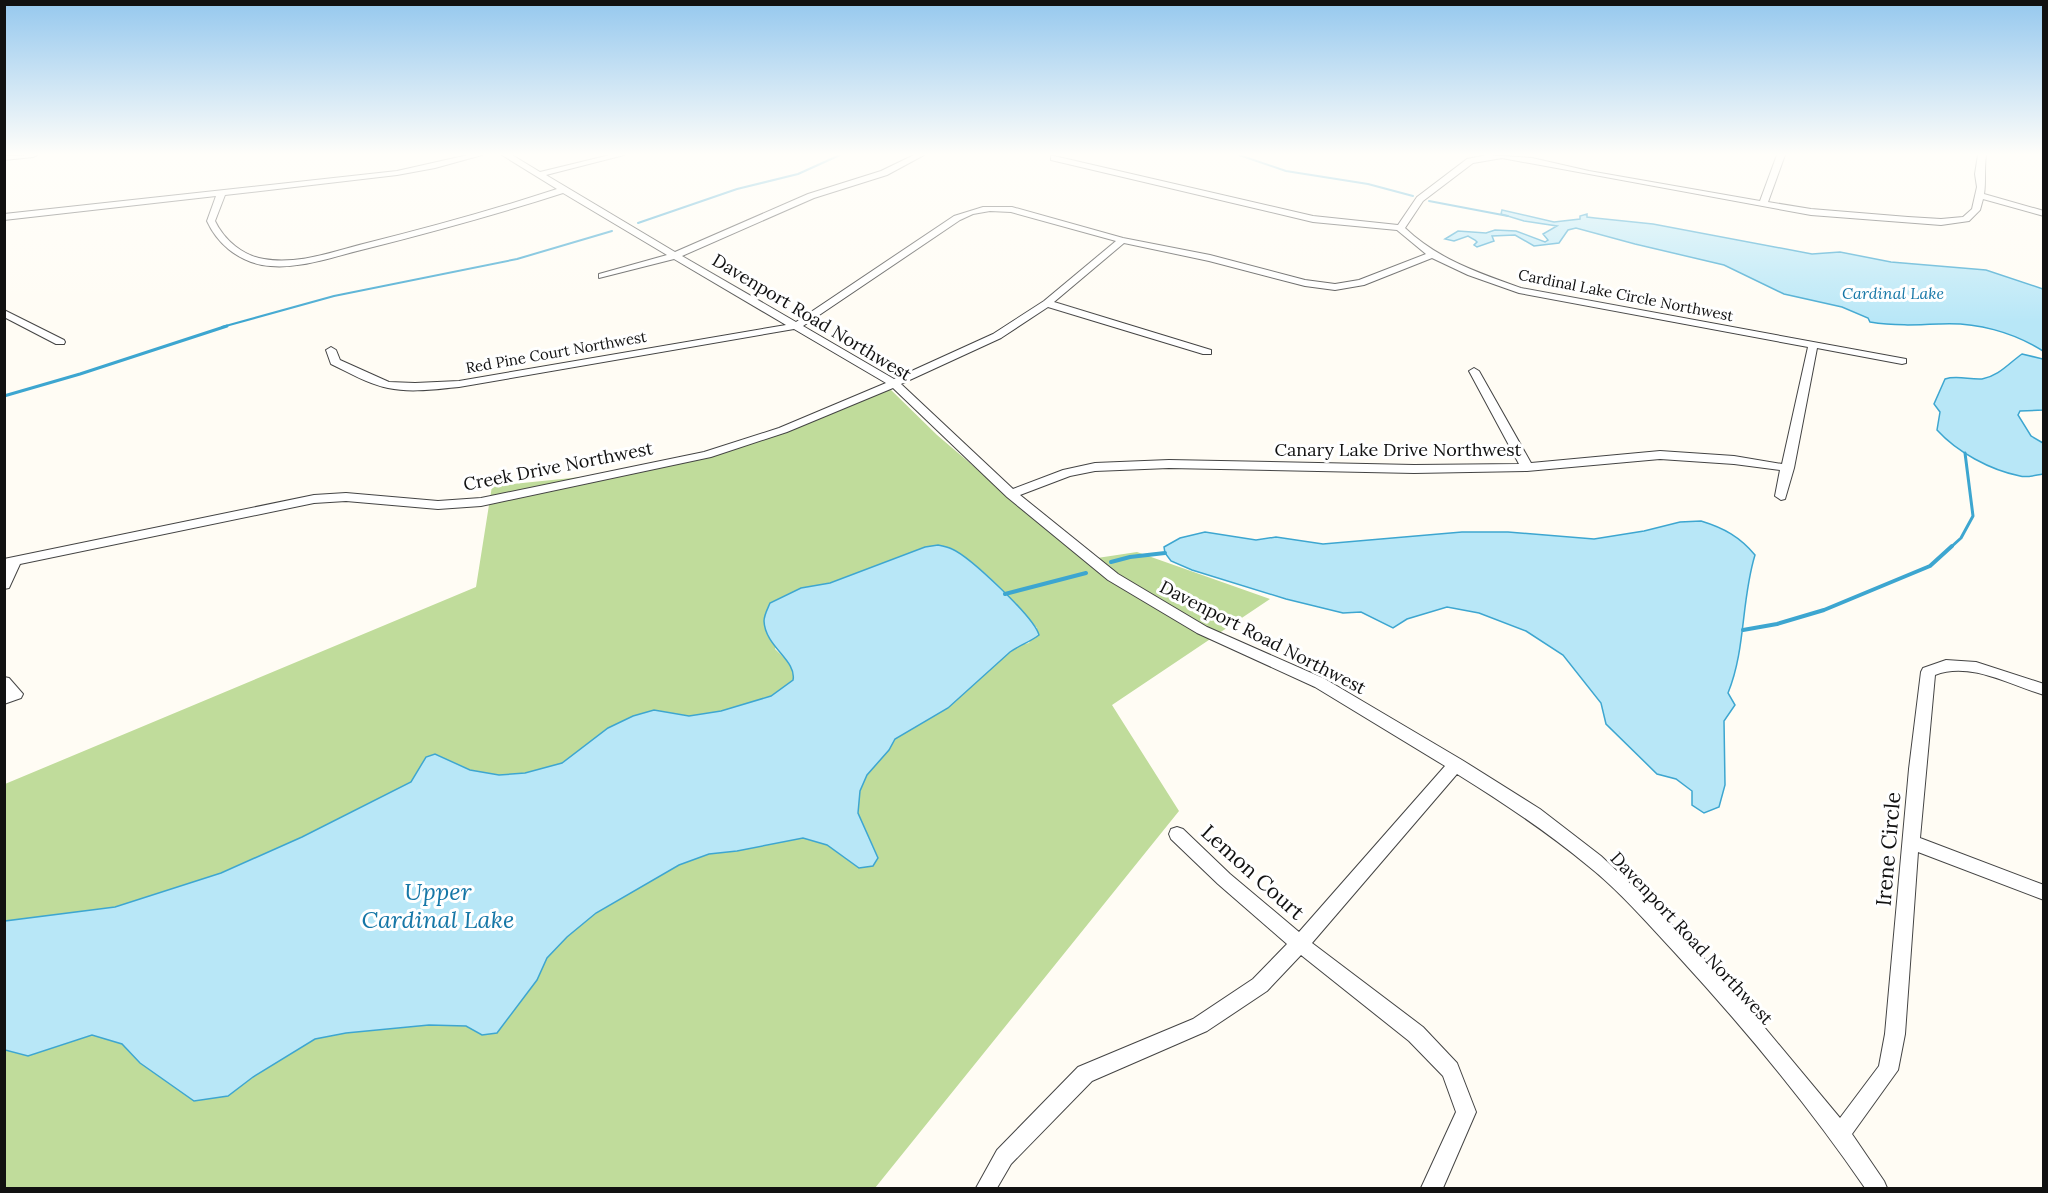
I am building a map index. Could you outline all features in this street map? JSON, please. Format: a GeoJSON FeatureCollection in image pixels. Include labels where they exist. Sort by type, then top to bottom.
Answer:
{"type":"FeatureCollection","features":[{"type":"Feature","properties":{"kind":"street"},"geometry":{"type":"LineString","coordinates":[[4,217],[61,211]]}},
{"type":"Feature","properties":{"kind":"street"},"geometry":{"type":"LineString","coordinates":[[214,211],[210,221],[214,230],[243,256],[264,262],[319,258],[442,227],[495,211]]}},
{"type":"Feature","properties":{"kind":"street","name":"Davenport Road Northwest"},"geometry":{"type":"LineString","coordinates":[[598,211],[894,383],[1011,495],[1096,565],[1160,606],[1229,643],[1320,683],[1456,764],[1534,814],[1610,875],[1723,992],[1840,1134],[1877,1188]]}},
{"type":"Feature","properties":{"kind":"street"},"geometry":{"type":"LineString","coordinates":[[602,276],[675,256],[778,211]]}},
{"type":"Feature","properties":{"kind":"street"},"geometry":{"type":"LineString","coordinates":[[797,326],[917,244],[971,211]]}},
{"type":"Feature","properties":{"kind":"street"},"geometry":{"type":"LineString","coordinates":[[1014,211],[1122,240],[1210,258],[1305,283],[1335,287],[1362,283],[1432,255]]}},
{"type":"Feature","properties":{"kind":"street"},"geometry":{"type":"LineString","coordinates":[[1278,211],[1313,219],[1400,228],[1412,211]]}},
{"type":"Feature","properties":{"kind":"street"},"geometry":{"type":"LineString","coordinates":[[1813,211],[1862,217],[1941,222],[1966,219],[1975,211]]}},
{"type":"Feature","properties":{"kind":"street","name":"Cardinal Lake Circle Northwest"},"geometry":{"type":"LineString","coordinates":[[1400,228],[1413,243],[1432,255],[1519,290],[1902,361]]}},
{"type":"Feature","properties":{"kind":"street","name":"Creek Drive Northwest"},"geometry":{"type":"LineString","coordinates":[[10,562],[314,499],[346,497],[438,505],[481,502],[600,475],[707,455],[783,430],[997,336],[1047,303],[1122,240]]}},
{"type":"Feature","properties":{"kind":"street"},"geometry":{"type":"LineString","coordinates":[[1047,303],[1207,352]]}},
{"type":"Feature","properties":{"kind":"street"},"geometry":{"type":"LineString","coordinates":[[4,313],[60,342]]}},
{"type":"Feature","properties":{"kind":"street","name":"Red Pine Court Northwest"},"geometry":{"type":"LineString","coordinates":[[331,350],[335,362],[388,384],[419,386],[459,384],[797,326]]}},
{"type":"Feature","properties":{"kind":"street"},"geometry":{"type":"LineString","coordinates":[[1781,495],[1813,345]]}},
{"type":"Feature","properties":{"kind":"street"},"geometry":{"type":"LineString","coordinates":[[1474,370],[1527,467]]}},
{"type":"Feature","properties":{"kind":"street","name":"Canary Lake Drive Northwest"},"geometry":{"type":"LineString","coordinates":[[1011,495],[1067,473],[1095,467],[1169,464],[1414,469],[1527,467],[1660,455],[1734,460],[1788,468]]}},
{"type":"Feature","properties":{"kind":"street"},"geometry":{"type":"LineString","coordinates":[[4,585],[10,562]]}},
{"type":"Feature","properties":{"kind":"street","name":"Irene Circle"},"geometry":{"type":"LineString","coordinates":[[1840,1134],[1888,1070],[1894,1034],[1928,672],[1946,665],[1976,667],[2043,690]]}},
{"type":"Feature","properties":{"kind":"street"},"geometry":{"type":"LineString","coordinates":[[4,682],[16,694],[4,699]]}},
{"type":"Feature","properties":{"kind":"street"},"geometry":{"type":"LineString","coordinates":[[986,1188],[1004,1157],[1084,1074],[1200,1025],[1260,985],[1300,944],[1456,764]]}},
{"type":"Feature","properties":{"kind":"street","name":"Lemon Court"},"geometry":{"type":"LineString","coordinates":[[1177,834],[1224,879],[1300,944],[1416,1034],[1450,1070],[1466,1112],[1432,1188]]}},
{"type":"Feature","properties":{"kind":"street"},"geometry":{"type":"LineString","coordinates":[[1911,842],[2043,893]]}},
{"type":"Feature","properties":{"kind":"green space"},"geometry":{"type":"Polygon","coordinates":[[[889,388],[937,435],[1084,560],[1137,552],[1270,599],[1112,705],[1179,811],[875,1188],[5,1188],[5,1050],[28,1056],[92,1035],[122,1044],[140,1063],[228,1096],[253,1077],[315,1039],[346,1033],[429,1025],[466,1026],[482,1035],[497,1033],[537,980],[547,958],[567,937],[596,913],[679,865],[709,854],[803,838],[827,845],[859,868],[878,857],[858,813],[860,791],[867,775],[889,750],[895,739],[948,708],[1010,652],[1019,645],[1029,643],[1037,628],[1005,592],[979,568],[952,550],[939,546],[925,547],[830,583],[801,588],[775,649],[791,666],[793,680],[771,696],[721,711],[689,716],[654,710],[633,716],[608,728],[562,763],[525,773],[499,775],[470,770],[435,754],[426,757],[411,782],[302,837],[221,873],[115,907],[5,921],[5,784],[476,587],[492,486],[620,473],[747,441],[889,388]]]}},
{"type":"Feature","properties":{"kind":"water","name":"Cardinal Lake"},"geometry":{"type":"Polygon","coordinates":[[[1502,211],[1505,211],[1554,222],[1580,219],[1580,216],[1587,214],[1587,217],[1653,224],[1812,254],[1840,252],[1891,262],[1986,270],[2043,289],[2043,351],[2019,338],[1980,327],[1954,324],[1905,325],[1870,322],[1868,318],[1842,307],[1784,294],[1724,265],[1576,228],[1568,230],[1559,243],[1534,246],[1515,235],[1492,236],[1494,241],[1477,247],[1474,245],[1477,242],[1468,236],[1454,241],[1445,239],[1458,231],[1486,233],[1495,230],[1516,231],[1545,242],[1548,240],[1543,234],[1557,226],[1524,221],[1501,214],[1502,211]]]}},
{"type":"Feature","properties":{"kind":"water"},"geometry":{"type":"Polygon","coordinates":[[[2022,354],[2043,359],[2043,410],[2020,411],[2018,415],[2031,436],[2043,443],[2043,474],[2026,477],[1986,465],[1954,446],[1937,430],[1940,412],[1934,404],[1945,379],[1954,377],[1982,379],[1999,372],[2022,354]]]}},
{"type":"Feature","properties":{"kind":"water"},"geometry":{"type":"Polygon","coordinates":[[[1701,521],[1731,534],[1755,555],[1747,589],[1738,659],[1728,693],[1735,705],[1724,721],[1725,785],[1719,807],[1704,813],[1692,805],[1692,791],[1676,779],[1657,774],[1606,724],[1601,703],[1563,655],[1526,631],[1479,613],[1447,607],[1407,619],[1393,628],[1361,612],[1343,613],[1286,599],[1192,570],[1171,561],[1164,547],[1180,538],[1205,532],[1256,540],[1276,537],[1323,544],[1462,532],[1508,532],[1594,539],[1644,531],[1680,522],[1701,521]]]}},
{"type":"Feature","properties":{"kind":"water","name":"Upper Cardinal Lake"},"geometry":{"type":"Polygon","coordinates":[[[938,545],[961,554],[986,575],[1026,615],[1039,635],[1010,652],[948,708],[895,739],[889,750],[867,775],[860,791],[858,813],[878,858],[873,866],[859,868],[827,845],[803,838],[709,854],[679,865],[596,913],[567,937],[547,958],[537,980],[497,1033],[482,1035],[466,1026],[429,1025],[346,1033],[315,1039],[253,1077],[228,1096],[194,1101],[140,1063],[122,1044],[92,1035],[28,1056],[5,1050],[5,921],[115,907],[221,873],[302,837],[411,782],[426,757],[435,754],[470,770],[499,775],[525,773],[562,763],[608,728],[633,716],[654,710],[689,716],[721,711],[771,696],[793,680],[793,673],[766,630],[764,619],[770,603],[801,588],[830,583],[925,547],[938,545]]]}},
{"type":"Feature","properties":{"kind":"waterway"},"geometry":{"type":"LineString","coordinates":[[638,223],[674,211]]}},
{"type":"Feature","properties":{"kind":"waterway"},"geometry":{"type":"LineString","coordinates":[[1480,211],[1508,216]]}},
{"type":"Feature","properties":{"kind":"waterway"},"geometry":{"type":"LineString","coordinates":[[222,327],[334,296],[517,259],[612,231]]}},
{"type":"Feature","properties":{"kind":"waterway"},"geometry":{"type":"LineString","coordinates":[[4,396],[227,326]]}},
{"type":"Feature","properties":{"kind":"waterway"},"geometry":{"type":"LineString","coordinates":[[1950,548],[1961,538],[1973,516],[1965,453]]}},
{"type":"Feature","properties":{"kind":"waterway"},"geometry":{"type":"LineString","coordinates":[[1743,630],[1777,624],[1824,610],[1930,566],[1952,546]]}},
{"type":"Feature","properties":{"kind":"waterway"},"geometry":{"type":"LineString","coordinates":[[1111,562],[1130,557],[1165,553]]}},
{"type":"Feature","properties":{"kind":"waterway"},"geometry":{"type":"LineString","coordinates":[[1005,594],[1086,573]]}}]}
